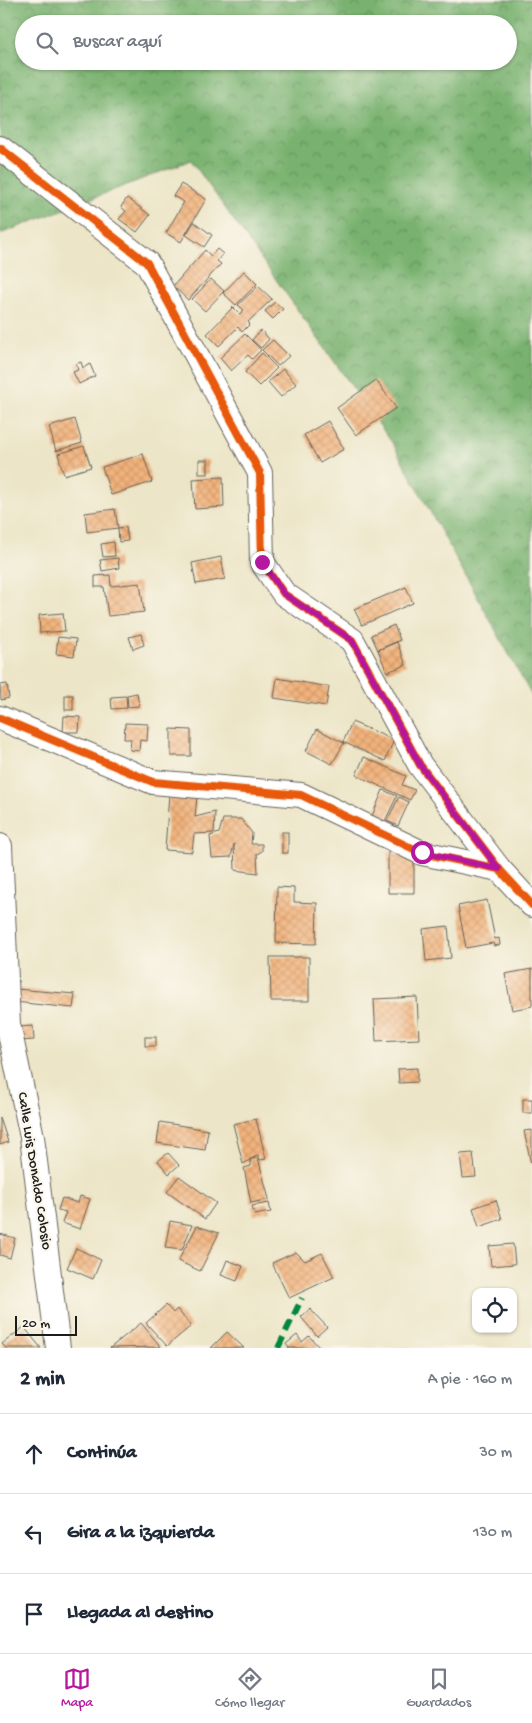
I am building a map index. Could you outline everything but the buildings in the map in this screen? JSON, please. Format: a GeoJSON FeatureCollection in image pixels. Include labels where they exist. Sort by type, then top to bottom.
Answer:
{"type":"FeatureCollection","features":[{"type":"Feature","properties":{"kind":"street"},"geometry":{"type":"LineString","coordinates":[[0,148],[147,263],[260,473],[262,562],[284,594],[352,640],[420,765],[499,869],[532,904]]}},
{"type":"Feature","properties":{"kind":"street"},"geometry":{"type":"LineString","coordinates":[[0,718],[153,782],[301,795],[422,852],[499,869]]}},
{"type":"Feature","properties":{"kind":"street","name":"Calle Luis Donaldo Colosio"},"geometry":{"type":"LineString","coordinates":[[0,846],[8,1024],[32,1137],[58,1348]]}},
{"type":"Feature","properties":{"kind":"green space"},"geometry":{"type":"Polygon","coordinates":[[[0,0],[532,0],[532,696],[393,444],[191,160],[0,234],[0,0]]]}},
{"type":"Feature","properties":{"kind":"marked path"},"geometry":{"type":"LineString","coordinates":[[278,1348],[302,1298]]}},
{"type":"Feature","properties":{"kind":"cycle path"},"geometry":{"type":"LineString","coordinates":[[0,148],[147,263],[260,473],[262,562],[284,594],[352,640],[420,765],[499,869],[532,905]]}},
{"type":"Feature","properties":{"kind":"cycle path"},"geometry":{"type":"LineString","coordinates":[[0,718],[153,782],[301,795],[422,853],[499,869]]}},
{"type":"Feature","properties":{"kind":"route"},"geometry":{"type":"LineString","coordinates":[[262,562],[284,594],[352,640],[420,765],[499,869],[422,852]]}}]}
